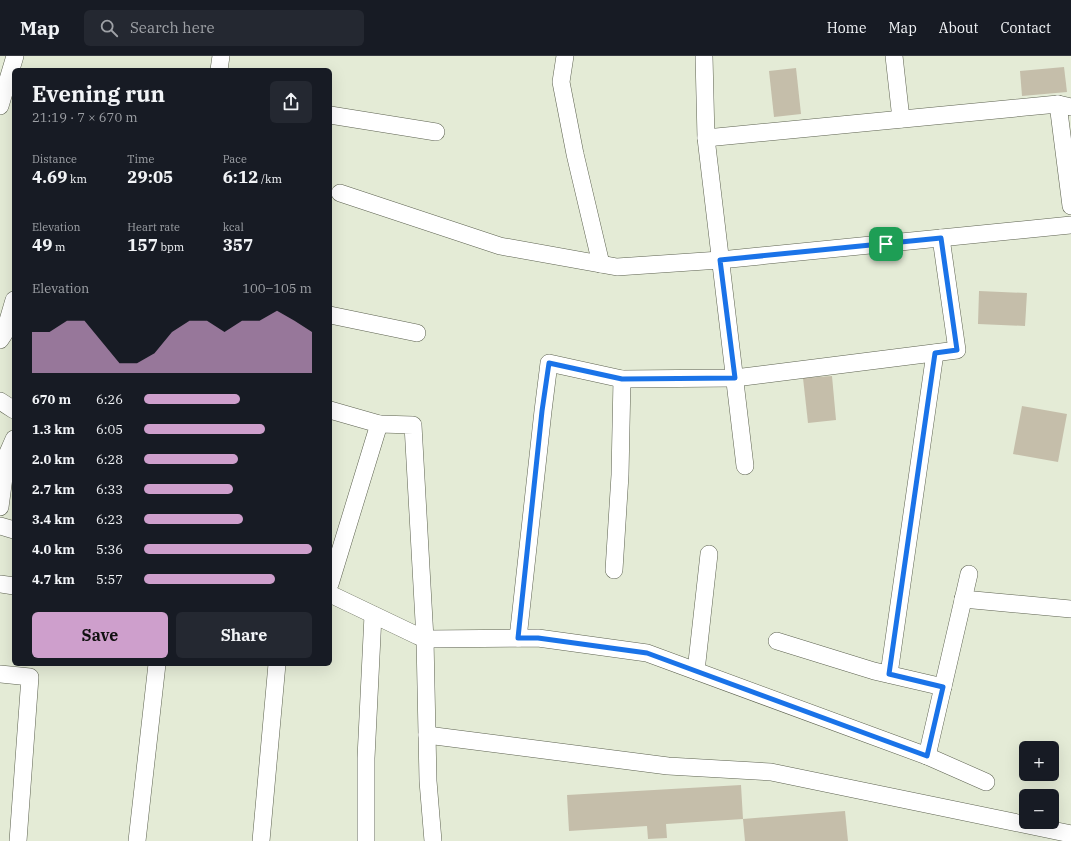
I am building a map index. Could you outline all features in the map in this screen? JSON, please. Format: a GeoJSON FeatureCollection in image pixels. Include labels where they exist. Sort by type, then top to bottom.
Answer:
{"type":"FeatureCollection","features":[{"type":"Feature","properties":{"kind":"street"},"geometry":{"type":"LineString","coordinates":[[12,109],[0,106],[15,56]]}},
{"type":"Feature","properties":{"kind":"street"},"geometry":{"type":"LineString","coordinates":[[219,68],[221,56]]}},
{"type":"Feature","properties":{"kind":"street"},"geometry":{"type":"LineString","coordinates":[[565,56],[561,82],[575,154],[601,264]]}},
{"type":"Feature","properties":{"kind":"street"},"geometry":{"type":"LineString","coordinates":[[704,56],[706,138],[745,466]]}},
{"type":"Feature","properties":{"kind":"street"},"geometry":{"type":"LineString","coordinates":[[894,56],[901,119]]}},
{"type":"Feature","properties":{"kind":"street"},"geometry":{"type":"LineString","coordinates":[[706,138],[901,119],[1064,106],[1071,206]]}},
{"type":"Feature","properties":{"kind":"street"},"geometry":{"type":"LineString","coordinates":[[332,115],[436,132]]}},
{"type":"Feature","properties":{"kind":"street"},"geometry":{"type":"LineString","coordinates":[[340,193],[500,246],[617,268],[720,260],[1071,225]]}},
{"type":"Feature","properties":{"kind":"street"},"geometry":{"type":"LineString","coordinates":[[518,638],[542,411],[549,363],[622,379],[735,378],[957,350],[941,238]]}},
{"type":"Feature","properties":{"kind":"street"},"geometry":{"type":"LineString","coordinates":[[0,340],[4,334],[12,307]]}},
{"type":"Feature","properties":{"kind":"street"},"geometry":{"type":"LineString","coordinates":[[332,315],[417,333]]}},
{"type":"Feature","properties":{"kind":"street"},"geometry":{"type":"LineString","coordinates":[[889,674],[935,353]]}},
{"type":"Feature","properties":{"kind":"street"},"geometry":{"type":"LineString","coordinates":[[614,570],[620,475],[622,379]]}},
{"type":"Feature","properties":{"kind":"street"},"geometry":{"type":"LineString","coordinates":[[0,401],[12,409]]}},
{"type":"Feature","properties":{"kind":"street"},"geometry":{"type":"LineString","coordinates":[[332,411],[378,424],[412,425],[425,639],[428,781],[433,841]]}},
{"type":"Feature","properties":{"kind":"street"},"geometry":{"type":"LineString","coordinates":[[332,577],[378,424]]}},
{"type":"Feature","properties":{"kind":"street"},"geometry":{"type":"LineString","coordinates":[[0,507],[7,455],[12,444]]}},
{"type":"Feature","properties":{"kind":"street"},"geometry":{"type":"LineString","coordinates":[[0,526],[12,529]]}},
{"type":"Feature","properties":{"kind":"street"},"geometry":{"type":"LineString","coordinates":[[696,671],[709,554]]}},
{"type":"Feature","properties":{"kind":"street"},"geometry":{"type":"LineString","coordinates":[[927,756],[969,574]]}},
{"type":"Feature","properties":{"kind":"street"},"geometry":{"type":"LineString","coordinates":[[0,584],[12,586]]}},
{"type":"Feature","properties":{"kind":"street"},"geometry":{"type":"LineString","coordinates":[[332,595],[425,639],[538,638],[647,653],[927,756],[986,782]]}},
{"type":"Feature","properties":{"kind":"street"},"geometry":{"type":"LineString","coordinates":[[963,599],[1071,609]]}},
{"type":"Feature","properties":{"kind":"street"},"geometry":{"type":"LineString","coordinates":[[366,841],[366,758],[373,615]]}},
{"type":"Feature","properties":{"kind":"street"},"geometry":{"type":"LineString","coordinates":[[777,641],[889,674],[943,687]]}},
{"type":"Feature","properties":{"kind":"street"},"geometry":{"type":"LineString","coordinates":[[137,841],[157,666]]}},
{"type":"Feature","properties":{"kind":"street"},"geometry":{"type":"LineString","coordinates":[[261,841],[277,666]]}},
{"type":"Feature","properties":{"kind":"street"},"geometry":{"type":"LineString","coordinates":[[0,674],[30,677],[18,841]]}},
{"type":"Feature","properties":{"kind":"street"},"geometry":{"type":"LineString","coordinates":[[427,734],[668,766],[771,772],[1071,834]]}},
{"type":"Feature","properties":{"kind":"building"},"geometry":{"type":"Polygon","coordinates":[[[1064,67],[1067,92],[1022,96],[1020,71],[1064,67]]]}},
{"type":"Feature","properties":{"kind":"building"},"geometry":{"type":"Polygon","coordinates":[[[796,68],[801,114],[774,117],[769,71],[796,68]]]}},
{"type":"Feature","properties":{"kind":"building"},"geometry":{"type":"Polygon","coordinates":[[[979,291],[1027,293],[1025,326],[978,324],[979,291]]]}},
{"type":"Feature","properties":{"kind":"building"},"geometry":{"type":"Polygon","coordinates":[[[832,376],[836,420],[808,423],[803,378],[832,376]]]}},
{"type":"Feature","properties":{"kind":"building"},"geometry":{"type":"Polygon","coordinates":[[[1022,406],[1067,414],[1058,462],[1013,454],[1022,406]]]}},
{"type":"Feature","properties":{"kind":"building"},"geometry":{"type":"Polygon","coordinates":[[[741,785],[743,819],[666,824],[667,838],[648,839],[647,826],[569,831],[567,795],[741,785]]]}},
{"type":"Feature","properties":{"kind":"building"},"geometry":{"type":"Polygon","coordinates":[[[845,811],[848,841],[745,841],[743,819],[845,811]]]}},
{"type":"Feature","properties":{"kind":"route"},"geometry":{"type":"LineString","coordinates":[[941,238],[957,350],[935,353],[889,674],[943,687],[927,756],[647,653],[538,638],[518,638],[542,411],[549,363],[622,379],[735,378],[720,260],[886,244],[941,238]]}}]}
